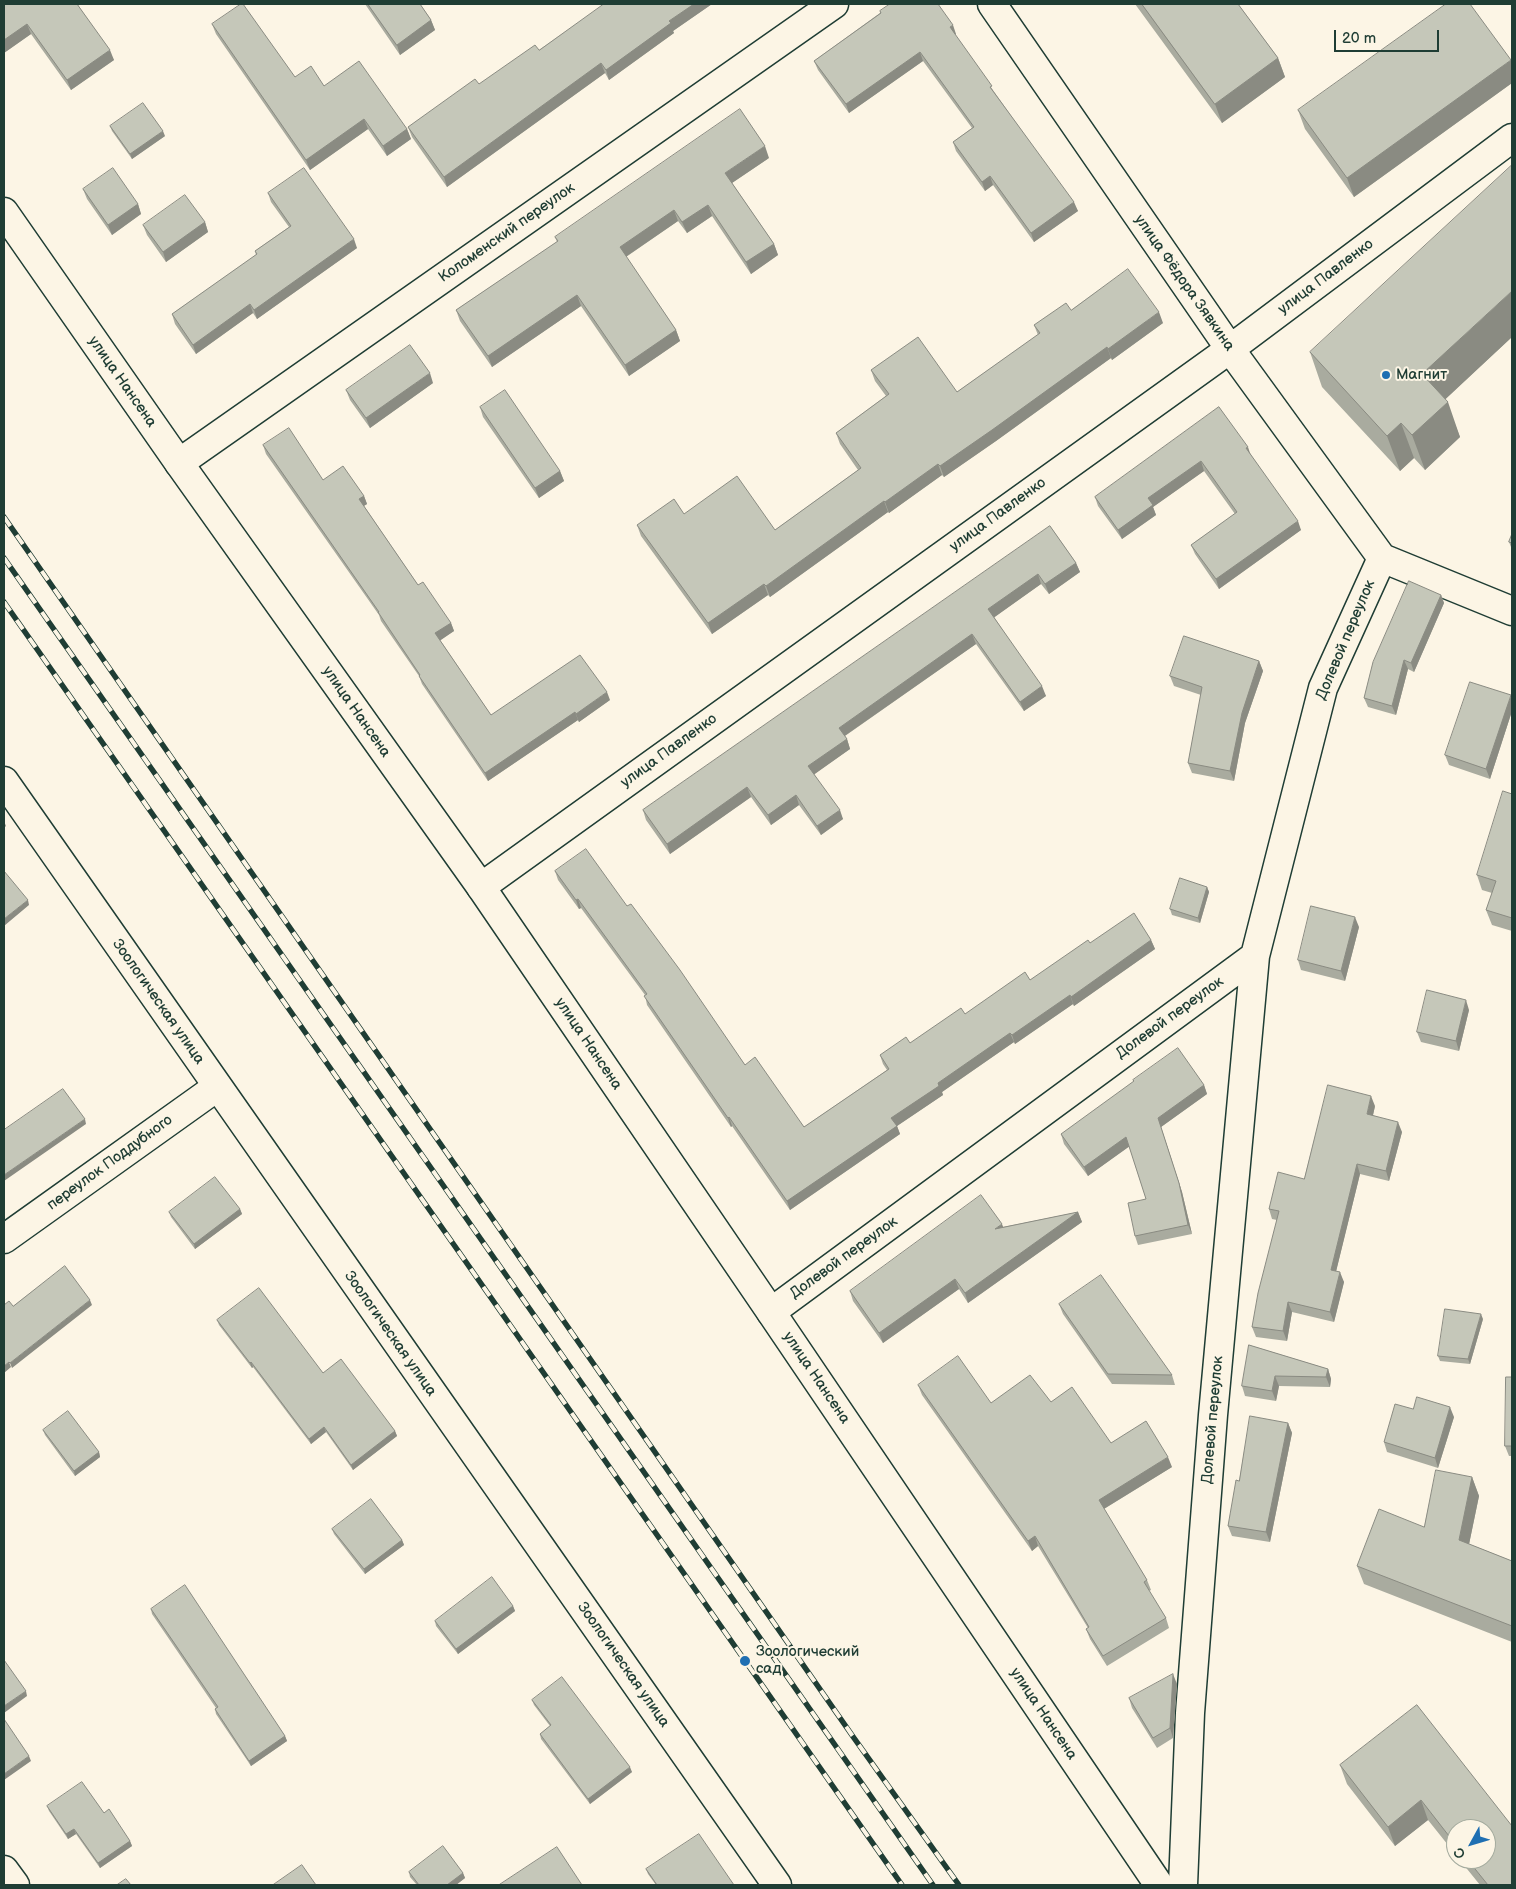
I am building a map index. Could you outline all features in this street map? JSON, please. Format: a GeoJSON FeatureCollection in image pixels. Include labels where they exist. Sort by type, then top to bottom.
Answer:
{"type":"FeatureCollection","features":[{"type":"Feature","properties":{"kind":"street","name":"Коломенский переулок"},"geometry":{"type":"LineString","coordinates":[[179,463],[834,4]]}},
{"type":"Feature","properties":{"kind":"street","name":"улица Фёдора Зявкина"},"geometry":{"type":"LineString","coordinates":[[992,4],[1230,349],[1382,558]]}},
{"type":"Feature","properties":{"kind":"street","name":"улица Павленко"},"geometry":{"type":"LineString","coordinates":[[481,887],[1230,349],[1512,138]]}},
{"type":"Feature","properties":{"kind":"street","name":"улица Нансена"},"geometry":{"type":"LineString","coordinates":[[4,212],[179,463],[481,887],[1159,1885]]}},
{"type":"Feature","properties":{"kind":"street"},"geometry":{"type":"LineString","coordinates":[[1382,558],[1512,611]]}},
{"type":"Feature","properties":{"kind":"street","name":"Долевой переулок"},"geometry":{"type":"LineString","coordinates":[[1183,1885],[1190,1713],[1213,1415],[1255,956],[1323,688],[1382,558]]}},
{"type":"Feature","properties":{"kind":"street","name":"Зоологическая улица"},"geometry":{"type":"LineString","coordinates":[[4,782],[777,1885]]}},
{"type":"Feature","properties":{"kind":"street","name":"Долевой переулок"},"geometry":{"type":"LineString","coordinates":[[771,1312],[1255,956]]}},
{"type":"Feature","properties":{"kind":"street","name":"переулок Поддубного"},"geometry":{"type":"LineString","coordinates":[[4,1239],[217,1086]]}},
{"type":"Feature","properties":{"kind":"street"},"geometry":{"type":"LineString","coordinates":[[4,1870],[15,1885]]}},
{"type":"Feature","properties":{"kind":"building"},"geometry":{"type":"Polygon","coordinates":[[[4,4],[77,4],[110,50],[67,80],[27,24],[4,40],[4,4]]]}},
{"type":"Feature","properties":{"kind":"building"},"geometry":{"type":"Polygon","coordinates":[[[243,4],[295,77],[311,66],[324,86],[359,61],[407,129],[383,146],[364,119],[306,160],[212,24],[243,4]]]}},
{"type":"Feature","properties":{"kind":"building"},"geometry":{"type":"Polygon","coordinates":[[[368,4],[420,4],[431,20],[397,45],[368,4]]]}},
{"type":"Feature","properties":{"kind":"building"},"geometry":{"type":"Polygon","coordinates":[[[604,4],[694,4],[606,70],[601,63],[444,177],[408,127],[475,79],[479,84],[535,45],[539,50],[604,4]]]}},
{"type":"Feature","properties":{"kind":"building"},"geometry":{"type":"Polygon","coordinates":[[[890,4],[938,4],[953,25],[950,27],[992,86],[990,87],[1074,202],[1031,233],[990,176],[982,182],[953,142],[974,127],[920,52],[846,104],[814,61],[881,13],[880,11],[890,4]]]}},
{"type":"Feature","properties":{"kind":"building"},"geometry":{"type":"Polygon","coordinates":[[[1142,4],[1238,4],[1278,58],[1215,104],[1142,4]]]}},
{"type":"Feature","properties":{"kind":"building"},"geometry":{"type":"Polygon","coordinates":[[[1446,4],[1470,4],[1511,60],[1347,178],[1298,110],[1446,4]]]}},
{"type":"Feature","properties":{"kind":"building"},"geometry":{"type":"Polygon","coordinates":[[[143,103],[163,131],[130,154],[110,126],[143,103]]]}},
{"type":"Feature","properties":{"kind":"building"},"geometry":{"type":"Polygon","coordinates":[[[740,109],[765,146],[725,173],[774,244],[746,262],[708,205],[682,222],[674,210],[620,247],[676,330],[625,365],[577,295],[488,356],[456,310],[558,241],[555,237],[740,109]]]}},
{"type":"Feature","properties":{"kind":"building"},"geometry":{"type":"Polygon","coordinates":[[[1512,165],[1512,291],[1422,374],[1448,402],[1412,435],[1401,423],[1387,436],[1310,352],[1512,165]]]}},
{"type":"Feature","properties":{"kind":"building"},"geometry":{"type":"Polygon","coordinates":[[[113,168],[138,204],[108,225],[83,189],[113,168]]]}},
{"type":"Feature","properties":{"kind":"building"},"geometry":{"type":"Polygon","coordinates":[[[304,168],[354,239],[254,310],[250,304],[193,345],[172,314],[257,254],[255,251],[291,226],[268,193],[304,168]]]}},
{"type":"Feature","properties":{"kind":"building"},"geometry":{"type":"Polygon","coordinates":[[[185,195],[205,222],[163,252],[143,225],[185,195]]]}},
{"type":"Feature","properties":{"kind":"building"},"geometry":{"type":"Polygon","coordinates":[[[1128,269],[1159,312],[940,466],[938,464],[884,501],[766,586],[764,584],[708,623],[637,525],[674,499],[684,514],[737,476],[775,530],[861,468],[836,433],[889,394],[871,370],[918,337],[957,392],[1040,333],[1034,325],[1066,303],[1071,310],[1128,269]]]}},
{"type":"Feature","properties":{"kind":"building"},"geometry":{"type":"Polygon","coordinates":[[[410,345],[430,373],[366,418],[346,390],[410,345]]]}},
{"type":"Feature","properties":{"kind":"building"},"geometry":{"type":"Polygon","coordinates":[[[505,390],[560,471],[535,488],[480,407],[505,390]]]}},
{"type":"Feature","properties":{"kind":"building"},"geometry":{"type":"Polygon","coordinates":[[[1219,407],[1298,521],[1216,579],[1191,545],[1237,512],[1201,461],[1148,498],[1153,505],[1118,530],[1095,497],[1219,407]]]}},
{"type":"Feature","properties":{"kind":"building"},"geometry":{"type":"Polygon","coordinates":[[[289,428],[323,480],[343,466],[364,496],[359,499],[418,585],[423,582],[451,623],[435,633],[491,715],[580,655],[607,692],[485,773],[419,676],[379,612],[263,445],[289,428]]]}},
{"type":"Feature","properties":{"kind":"building"},"geometry":{"type":"Polygon","coordinates":[[[1050,526],[1076,563],[1045,584],[1038,574],[988,609],[1042,686],[1020,702],[972,634],[839,728],[847,739],[808,766],[840,810],[817,826],[796,795],[768,815],[747,787],[667,844],[643,810],[1050,526]]]}},
{"type":"Feature","properties":{"kind":"building"},"geometry":{"type":"Polygon","coordinates":[[[1409,581],[1441,595],[1411,663],[1404,660],[1392,706],[1364,698],[1373,662],[1409,581]]]}},
{"type":"Feature","properties":{"kind":"building"},"geometry":{"type":"Polygon","coordinates":[[[1184,636],[1259,661],[1242,713],[1230,771],[1188,763],[1202,687],[1170,676],[1184,636]]]}},
{"type":"Feature","properties":{"kind":"building"},"geometry":{"type":"Polygon","coordinates":[[[1470,682],[1511,695],[1486,769],[1445,755],[1470,682]]]}},
{"type":"Feature","properties":{"kind":"building"},"geometry":{"type":"Polygon","coordinates":[[[1503,791],[1512,794],[1512,918],[1486,910],[1496,881],[1477,875],[1503,791]]]}},
{"type":"Feature","properties":{"kind":"building"},"geometry":{"type":"Polygon","coordinates":[[[586,849],[627,906],[631,904],[680,970],[745,1065],[755,1057],[804,1127],[889,1069],[880,1055],[906,1037],[910,1043],[961,1008],[965,1014],[1025,972],[1030,980],[1088,940],[1090,943],[1134,913],[1151,940],[1071,997],[1070,995],[1012,1035],[1010,1033],[938,1083],[939,1086],[891,1118],[897,1126],[787,1201],[644,996],[647,994],[578,899],[576,900],[555,871],[586,849]]]}},
{"type":"Feature","properties":{"kind":"building"},"geometry":{"type":"Polygon","coordinates":[[[4,871],[28,900],[4,919],[4,871]]]}},
{"type":"Feature","properties":{"kind":"building"},"geometry":{"type":"Polygon","coordinates":[[[1180,878],[1207,887],[1198,918],[1170,909],[1180,878]]]}},
{"type":"Feature","properties":{"kind":"building"},"geometry":{"type":"Polygon","coordinates":[[[1311,906],[1355,917],[1341,971],[1298,960],[1311,906]]]}},
{"type":"Feature","properties":{"kind":"building"},"geometry":{"type":"Polygon","coordinates":[[[1427,990],[1466,1000],[1456,1041],[1417,1032],[1427,990]]]}},
{"type":"Feature","properties":{"kind":"building"},"geometry":{"type":"Polygon","coordinates":[[[1178,1048],[1204,1085],[1158,1118],[1179,1183],[1188,1225],[1135,1236],[1128,1203],[1146,1199],[1126,1137],[1084,1167],[1061,1134],[1178,1048]]]}},
{"type":"Feature","properties":{"kind":"building"},"geometry":{"type":"Polygon","coordinates":[[[1328,1085],[1371,1096],[1367,1114],[1398,1122],[1386,1171],[1357,1164],[1331,1270],[1340,1272],[1330,1312],[1288,1302],[1283,1331],[1252,1327],[1258,1293],[1279,1211],[1269,1209],[1278,1172],[1304,1179],[1328,1085]]]}},
{"type":"Feature","properties":{"kind":"building"},"geometry":{"type":"Polygon","coordinates":[[[63,1089],[85,1119],[4,1175],[4,1130],[63,1089]]]}},
{"type":"Feature","properties":{"kind":"building"},"geometry":{"type":"Polygon","coordinates":[[[215,1177],[240,1209],[194,1244],[169,1212],[215,1177]]]}},
{"type":"Feature","properties":{"kind":"building"},"geometry":{"type":"Polygon","coordinates":[[[981,1195],[1002,1224],[995,1229],[1078,1212],[965,1293],[955,1279],[879,1333],[850,1291],[981,1195]]]}},
{"type":"Feature","properties":{"kind":"building"},"geometry":{"type":"Polygon","coordinates":[[[65,1266],[90,1300],[4,1366],[4,1305],[9,1301],[13,1306],[65,1266]]]}},
{"type":"Feature","properties":{"kind":"building"},"geometry":{"type":"Polygon","coordinates":[[[1101,1275],[1172,1375],[1108,1374],[1059,1304],[1101,1275]]]}},
{"type":"Feature","properties":{"kind":"building"},"geometry":{"type":"Polygon","coordinates":[[[259,1288],[323,1373],[341,1359],[395,1431],[351,1465],[324,1427],[309,1439],[217,1320],[259,1288]]]}},
{"type":"Feature","properties":{"kind":"building"},"geometry":{"type":"Polygon","coordinates":[[[1445,1309],[1481,1314],[1468,1359],[1438,1356],[1445,1309]]]}},
{"type":"Feature","properties":{"kind":"building"},"geometry":{"type":"Polygon","coordinates":[[[1249,1345],[1328,1369],[1326,1377],[1275,1376],[1272,1391],[1242,1386],[1249,1345]]]}},
{"type":"Feature","properties":{"kind":"building"},"geometry":{"type":"Polygon","coordinates":[[[958,1356],[991,1403],[1030,1375],[1051,1402],[1072,1387],[1111,1443],[1146,1421],[1168,1457],[1099,1500],[1147,1580],[1144,1582],[1166,1618],[1103,1656],[1086,1629],[1089,1627],[1035,1536],[1028,1541],[918,1385],[958,1356]]]}},
{"type":"Feature","properties":{"kind":"building"},"geometry":{"type":"Polygon","coordinates":[[[1506,1377],[1512,1377],[1512,1446],[1505,1446],[1506,1377]]]}},
{"type":"Feature","properties":{"kind":"building"},"geometry":{"type":"Polygon","coordinates":[[[1417,1397],[1450,1407],[1435,1458],[1384,1442],[1395,1404],[1413,1409],[1417,1397]]]}},
{"type":"Feature","properties":{"kind":"building"},"geometry":{"type":"Polygon","coordinates":[[[68,1411],[99,1452],[74,1471],[43,1430],[68,1411]]]}},
{"type":"Feature","properties":{"kind":"building"},"geometry":{"type":"Polygon","coordinates":[[[1250,1416],[1288,1423],[1266,1532],[1228,1526],[1236,1480],[1239,1481],[1250,1416]]]}},
{"type":"Feature","properties":{"kind":"building"},"geometry":{"type":"Polygon","coordinates":[[[1436,1470],[1472,1477],[1459,1540],[1512,1561],[1512,1626],[1357,1566],[1379,1509],[1424,1527],[1436,1470]]]}},
{"type":"Feature","properties":{"kind":"building"},"geometry":{"type":"Polygon","coordinates":[[[371,1499],[402,1540],[364,1569],[332,1529],[371,1499]]]}},
{"type":"Feature","properties":{"kind":"building"},"geometry":{"type":"Polygon","coordinates":[[[492,1577],[513,1606],[456,1649],[435,1621],[492,1577]]]}},
{"type":"Feature","properties":{"kind":"building"},"geometry":{"type":"Polygon","coordinates":[[[185,1585],[285,1736],[249,1761],[215,1709],[218,1707],[151,1609],[185,1585]]]}},
{"type":"Feature","properties":{"kind":"building"},"geometry":{"type":"Polygon","coordinates":[[[4,1660],[26,1691],[4,1706],[4,1660]]]}},
{"type":"Feature","properties":{"kind":"building"},"geometry":{"type":"Polygon","coordinates":[[[1173,1674],[1170,1728],[1153,1738],[1129,1698],[1173,1674]]]}},
{"type":"Feature","properties":{"kind":"building"},"geometry":{"type":"Polygon","coordinates":[[[562,1677],[630,1767],[588,1799],[540,1734],[551,1725],[532,1700],[562,1677]]]}},
{"type":"Feature","properties":{"kind":"building"},"geometry":{"type":"Polygon","coordinates":[[[1417,1705],[1512,1826],[1512,1885],[1488,1885],[1475,1869],[1496,1869],[1496,1819],[1446,1819],[1446,1832],[1421,1800],[1388,1827],[1340,1765],[1417,1705]]]}},
{"type":"Feature","properties":{"kind":"building"},"geometry":{"type":"Polygon","coordinates":[[[4,1719],[29,1756],[4,1774],[4,1719]]]}},
{"type":"Feature","properties":{"kind":"building"},"geometry":{"type":"Polygon","coordinates":[[[82,1782],[104,1813],[109,1809],[130,1841],[98,1863],[74,1829],[66,1834],[47,1806],[82,1782]]]}},
{"type":"Feature","properties":{"kind":"building"},"geometry":{"type":"Polygon","coordinates":[[[699,1834],[734,1885],[657,1885],[646,1869],[699,1834]]]}},
{"type":"Feature","properties":{"kind":"building"},"geometry":{"type":"Polygon","coordinates":[[[443,1846],[463,1873],[447,1885],[419,1885],[409,1872],[443,1846]]]}},
{"type":"Feature","properties":{"kind":"building"},"geometry":{"type":"Polygon","coordinates":[[[557,1847],[582,1885],[499,1885],[557,1847]]]}},
{"type":"Feature","properties":{"kind":"building"},"geometry":{"type":"Polygon","coordinates":[[[302,1865],[316,1885],[273,1885],[302,1865]]]}},
{"type":"Feature","properties":{"kind":"building"},"geometry":{"type":"Polygon","coordinates":[[[126,1879],[131,1885],[117,1885],[126,1879]]]}},
{"type":"Feature","properties":{"kind":"railway"},"geometry":{"type":"LineString","coordinates":[[4,517],[854,1738],[959,1885]]}},
{"type":"Feature","properties":{"kind":"railway"},"geometry":{"type":"LineString","coordinates":[[4,558],[933,1885]]}},
{"type":"Feature","properties":{"kind":"railway"},"geometry":{"type":"LineString","coordinates":[[4,602],[902,1885]]}},
{"type":"Feature","properties":{"kind":"place","name":"Магнит"},"geometry":{"type":"Point","coordinates":[1386,375]}},
{"type":"Feature","properties":{"kind":"place","name":"Зоологический сад"},"geometry":{"type":"Point","coordinates":[745,1661]}}]}
